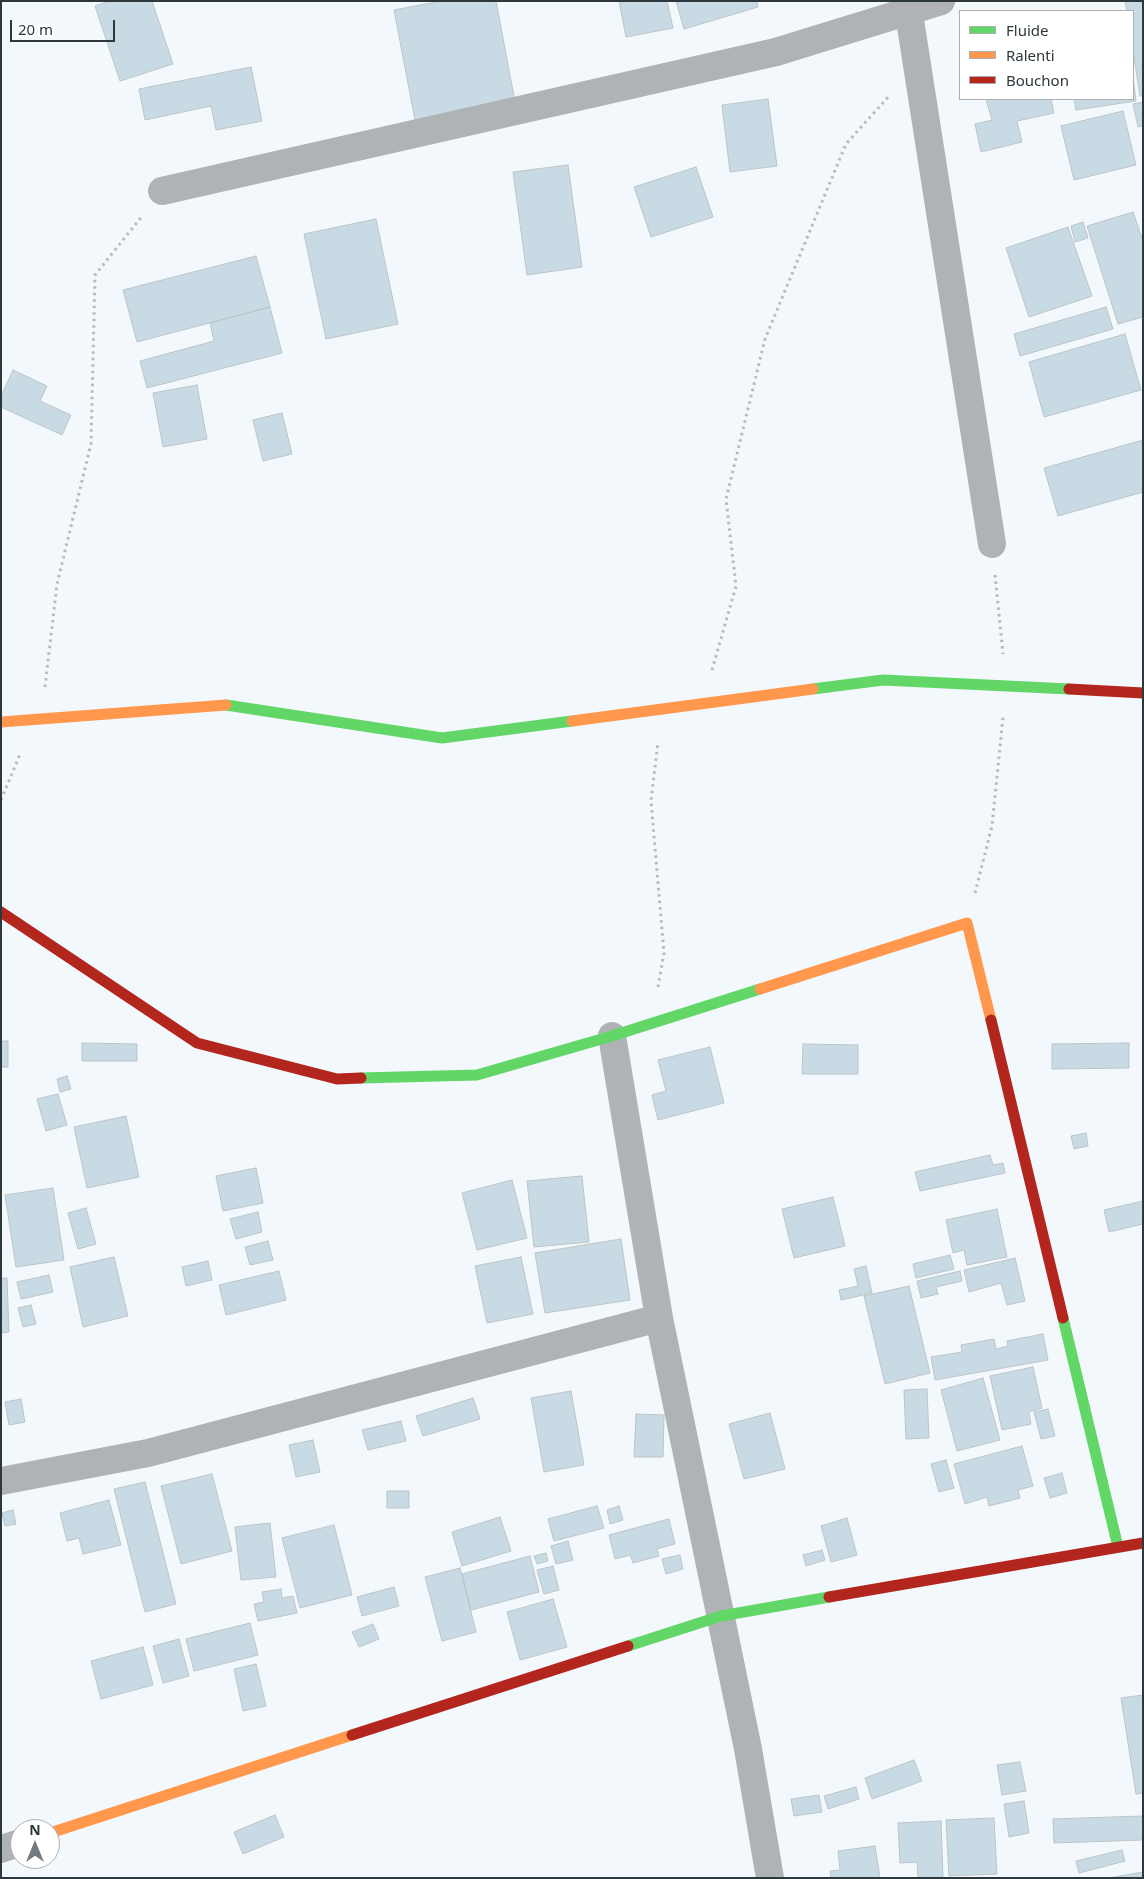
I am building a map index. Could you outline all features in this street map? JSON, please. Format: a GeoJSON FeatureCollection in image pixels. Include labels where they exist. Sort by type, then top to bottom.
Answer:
{"type":"FeatureCollection","features":[{"type":"Feature","properties":{"kind":"street"},"geometry":{"type":"LineString","coordinates":[[162,191],[776,52],[908,6],[941,1]]}},
{"type":"Feature","properties":{"kind":"street"},"geometry":{"type":"LineString","coordinates":[[908,6],[992,544]]}},
{"type":"Feature","properties":{"kind":"street"},"geometry":{"type":"LineString","coordinates":[[1,722],[220,704],[442,738],[883,680],[1143,694]]}},
{"type":"Feature","properties":{"kind":"street"},"geometry":{"type":"LineString","coordinates":[[1,912],[197,1043],[337,1079],[477,1075],[612,1036],[967,922],[1118,1547]]}},
{"type":"Feature","properties":{"kind":"street"},"geometry":{"type":"LineString","coordinates":[[612,1036],[659,1318],[748,1749],[770,1878]]}},
{"type":"Feature","properties":{"kind":"street"},"geometry":{"type":"LineString","coordinates":[[1,1481],[148,1452],[659,1318]]}},
{"type":"Feature","properties":{"kind":"street"},"geometry":{"type":"LineString","coordinates":[[60,1830],[721,1616],[1143,1543]]}},
{"type":"Feature","properties":{"kind":"path"},"geometry":{"type":"LineString","coordinates":[[702,704],[736,586],[726,499],[765,339],[846,144],[916,64]]}},
{"type":"Feature","properties":{"kind":"path"},"geometry":{"type":"LineString","coordinates":[[1,800],[45,689],[57,584],[91,444],[95,275],[162,191]]}},
{"type":"Feature","properties":{"kind":"path"},"geometry":{"type":"LineString","coordinates":[[967,922],[992,826],[1006,686],[992,544]]}},
{"type":"Feature","properties":{"kind":"path"},"geometry":{"type":"LineString","coordinates":[[640,1027],[657,993],[664,953],[651,801],[659,740]]}},
{"type":"Feature","properties":{"kind":"building"},"geometry":{"type":"Polygon","coordinates":[[[109,1],[152,1],[173,64],[120,81],[95,6],[109,1]]]}},
{"type":"Feature","properties":{"kind":"building"},"geometry":{"type":"Polygon","coordinates":[[[441,1],[496,1],[515,102],[415,120],[394,10],[441,1]]]}},
{"type":"Feature","properties":{"kind":"building"},"geometry":{"type":"Polygon","coordinates":[[[619,1],[667,1],[673,28],[626,37],[619,1]]]}},
{"type":"Feature","properties":{"kind":"building"},"geometry":{"type":"Polygon","coordinates":[[[676,1],[757,1],[758,7],[684,29],[676,1]]]}},
{"type":"Feature","properties":{"kind":"building"},"geometry":{"type":"Polygon","coordinates":[[[1125,1],[1143,1],[1143,96],[1140,96],[1134,57],[1134,10],[1127,10],[1125,1]]]}},
{"type":"Feature","properties":{"kind":"building"},"geometry":{"type":"Polygon","coordinates":[[[251,67],[262,121],[216,130],[211,106],[145,120],[139,89],[251,67]]]}},
{"type":"Feature","properties":{"kind":"building"},"geometry":{"type":"Polygon","coordinates":[[[1134,85],[1136,101],[1076,110],[1074,100],[1134,100],[1134,85]]]}},
{"type":"Feature","properties":{"kind":"building"},"geometry":{"type":"Polygon","coordinates":[[[768,99],[777,166],[730,172],[722,105],[768,99]]]}},
{"type":"Feature","properties":{"kind":"building"},"geometry":{"type":"Polygon","coordinates":[[[986,100],[1051,100],[1054,113],[1017,121],[1022,142],[981,152],[975,124],[992,120],[986,100]]]}},
{"type":"Feature","properties":{"kind":"building"},"geometry":{"type":"Polygon","coordinates":[[[1143,102],[1143,126],[1138,127],[1133,104],[1143,102]]]}},
{"type":"Feature","properties":{"kind":"building"},"geometry":{"type":"Polygon","coordinates":[[[1123,111],[1136,165],[1074,180],[1061,126],[1123,111]]]}},
{"type":"Feature","properties":{"kind":"building"},"geometry":{"type":"Polygon","coordinates":[[[568,165],[582,267],[527,275],[513,172],[568,165]]]}},
{"type":"Feature","properties":{"kind":"building"},"geometry":{"type":"Polygon","coordinates":[[[696,167],[713,217],[651,237],[634,187],[696,167]]]}},
{"type":"Feature","properties":{"kind":"building"},"geometry":{"type":"Polygon","coordinates":[[[1133,212],[1143,241],[1143,317],[1118,324],[1087,226],[1133,212]]]}},
{"type":"Feature","properties":{"kind":"building"},"geometry":{"type":"Polygon","coordinates":[[[376,219],[398,324],[326,339],[304,234],[376,219]]]}},
{"type":"Feature","properties":{"kind":"building"},"geometry":{"type":"Polygon","coordinates":[[[1083,222],[1088,238],[1075,242],[1071,226],[1083,222]]]}},
{"type":"Feature","properties":{"kind":"building"},"geometry":{"type":"Polygon","coordinates":[[[1068,227],[1092,296],[1029,317],[1006,248],[1068,227]]]}},
{"type":"Feature","properties":{"kind":"building"},"geometry":{"type":"Polygon","coordinates":[[[256,256],[270,307],[137,342],[123,290],[256,256]]]}},
{"type":"Feature","properties":{"kind":"building"},"geometry":{"type":"Polygon","coordinates":[[[270,307],[282,353],[147,388],[140,361],[214,341],[210,323],[270,307]]]}},
{"type":"Feature","properties":{"kind":"building"},"geometry":{"type":"Polygon","coordinates":[[[1106,307],[1113,329],[1020,356],[1014,334],[1106,307]]]}},
{"type":"Feature","properties":{"kind":"building"},"geometry":{"type":"Polygon","coordinates":[[[1125,334],[1141,390],[1044,417],[1029,362],[1125,334]]]}},
{"type":"Feature","properties":{"kind":"building"},"geometry":{"type":"Polygon","coordinates":[[[13,370],[47,386],[40,401],[71,415],[62,435],[1,407],[1,396],[13,370]]]}},
{"type":"Feature","properties":{"kind":"building"},"geometry":{"type":"Polygon","coordinates":[[[197,385],[207,439],[163,447],[153,393],[197,385]]]}},
{"type":"Feature","properties":{"kind":"building"},"geometry":{"type":"Polygon","coordinates":[[[282,413],[292,454],[263,461],[253,420],[282,413]]]}},
{"type":"Feature","properties":{"kind":"building"},"geometry":{"type":"Polygon","coordinates":[[[1143,440],[1143,492],[1058,516],[1044,468],[1143,440]]]}},
{"type":"Feature","properties":{"kind":"building"},"geometry":{"type":"Polygon","coordinates":[[[1,1041],[8,1041],[8,1067],[1,1067],[1,1041]]]}},
{"type":"Feature","properties":{"kind":"building"},"geometry":{"type":"Polygon","coordinates":[[[82,1043],[137,1044],[137,1061],[82,1061],[82,1043]]]}},
{"type":"Feature","properties":{"kind":"building"},"geometry":{"type":"Polygon","coordinates":[[[1129,1043],[1129,1068],[1052,1069],[1052,1044],[1129,1043]]]}},
{"type":"Feature","properties":{"kind":"building"},"geometry":{"type":"Polygon","coordinates":[[[803,1044],[858,1045],[858,1074],[802,1074],[803,1044]]]}},
{"type":"Feature","properties":{"kind":"building"},"geometry":{"type":"Polygon","coordinates":[[[710,1047],[724,1103],[658,1120],[652,1095],[666,1091],[658,1060],[710,1047]]]}},
{"type":"Feature","properties":{"kind":"building"},"geometry":{"type":"Polygon","coordinates":[[[67,1076],[71,1089],[60,1092],[57,1079],[67,1076]]]}},
{"type":"Feature","properties":{"kind":"building"},"geometry":{"type":"Polygon","coordinates":[[[58,1094],[67,1125],[46,1131],[37,1099],[58,1094]]]}},
{"type":"Feature","properties":{"kind":"building"},"geometry":{"type":"Polygon","coordinates":[[[126,1116],[139,1177],[87,1188],[74,1127],[126,1116]]]}},
{"type":"Feature","properties":{"kind":"building"},"geometry":{"type":"Polygon","coordinates":[[[1086,1133],[1088,1146],[1074,1149],[1071,1136],[1086,1133]]]}},
{"type":"Feature","properties":{"kind":"building"},"geometry":{"type":"Polygon","coordinates":[[[990,1155],[993,1165],[1003,1163],[1005,1173],[920,1191],[915,1172],[990,1155]]]}},
{"type":"Feature","properties":{"kind":"building"},"geometry":{"type":"Polygon","coordinates":[[[256,1168],[263,1203],[223,1211],[216,1176],[256,1168]]]}},
{"type":"Feature","properties":{"kind":"building"},"geometry":{"type":"Polygon","coordinates":[[[582,1176],[589,1242],[534,1247],[527,1181],[582,1176]]]}},
{"type":"Feature","properties":{"kind":"building"},"geometry":{"type":"Polygon","coordinates":[[[512,1180],[527,1238],[477,1250],[462,1193],[512,1180]]]}},
{"type":"Feature","properties":{"kind":"building"},"geometry":{"type":"Polygon","coordinates":[[[53,1188],[64,1260],[16,1267],[5,1195],[53,1188]]]}},
{"type":"Feature","properties":{"kind":"building"},"geometry":{"type":"Polygon","coordinates":[[[833,1197],[845,1246],[794,1258],[782,1209],[833,1197]]]}},
{"type":"Feature","properties":{"kind":"building"},"geometry":{"type":"Polygon","coordinates":[[[1143,1201],[1143,1224],[1109,1232],[1104,1210],[1143,1201]]]}},
{"type":"Feature","properties":{"kind":"building"},"geometry":{"type":"Polygon","coordinates":[[[86,1208],[96,1244],[78,1249],[68,1213],[86,1208]]]}},
{"type":"Feature","properties":{"kind":"building"},"geometry":{"type":"Polygon","coordinates":[[[997,1209],[1007,1257],[967,1265],[964,1250],[953,1253],[946,1220],[997,1209]]]}},
{"type":"Feature","properties":{"kind":"building"},"geometry":{"type":"Polygon","coordinates":[[[258,1212],[262,1232],[236,1239],[230,1219],[258,1212]]]}},
{"type":"Feature","properties":{"kind":"building"},"geometry":{"type":"Polygon","coordinates":[[[621,1239],[630,1300],[545,1313],[535,1253],[621,1239]]]}},
{"type":"Feature","properties":{"kind":"building"},"geometry":{"type":"Polygon","coordinates":[[[268,1241],[273,1260],[250,1265],[245,1247],[268,1241]]]}},
{"type":"Feature","properties":{"kind":"building"},"geometry":{"type":"Polygon","coordinates":[[[950,1255],[954,1269],[916,1278],[913,1264],[950,1255]]]}},
{"type":"Feature","properties":{"kind":"building"},"geometry":{"type":"Polygon","coordinates":[[[114,1257],[128,1316],[83,1327],[70,1267],[114,1257]]]}},
{"type":"Feature","properties":{"kind":"building"},"geometry":{"type":"Polygon","coordinates":[[[521,1257],[533,1314],[487,1323],[475,1266],[521,1257]]]}},
{"type":"Feature","properties":{"kind":"building"},"geometry":{"type":"Polygon","coordinates":[[[1015,1258],[1025,1301],[1007,1305],[1001,1283],[969,1292],[964,1270],[1015,1258]]]}},
{"type":"Feature","properties":{"kind":"building"},"geometry":{"type":"Polygon","coordinates":[[[208,1261],[212,1280],[186,1286],[182,1267],[208,1261]]]}},
{"type":"Feature","properties":{"kind":"building"},"geometry":{"type":"Polygon","coordinates":[[[866,1266],[872,1293],[841,1300],[839,1290],[858,1286],[854,1269],[866,1266]]]}},
{"type":"Feature","properties":{"kind":"building"},"geometry":{"type":"Polygon","coordinates":[[[279,1271],[286,1300],[226,1315],[219,1285],[279,1271]]]}},
{"type":"Feature","properties":{"kind":"building"},"geometry":{"type":"Polygon","coordinates":[[[960,1271],[962,1281],[936,1287],[938,1294],[921,1298],[917,1281],[960,1271]]]}},
{"type":"Feature","properties":{"kind":"building"},"geometry":{"type":"Polygon","coordinates":[[[49,1275],[53,1292],[21,1299],[17,1282],[49,1275]]]}},
{"type":"Feature","properties":{"kind":"building"},"geometry":{"type":"Polygon","coordinates":[[[1,1278],[7,1278],[9,1332],[1,1333],[1,1278]]]}},
{"type":"Feature","properties":{"kind":"building"},"geometry":{"type":"Polygon","coordinates":[[[909,1286],[930,1373],[885,1384],[864,1296],[909,1286]]]}},
{"type":"Feature","properties":{"kind":"building"},"geometry":{"type":"Polygon","coordinates":[[[31,1305],[36,1324],[23,1327],[18,1308],[31,1305]]]}},
{"type":"Feature","properties":{"kind":"building"},"geometry":{"type":"Polygon","coordinates":[[[1043,1334],[1048,1360],[935,1380],[931,1357],[962,1352],[961,1345],[994,1339],[996,1349],[1008,1346],[1007,1341],[1043,1334]]]}},
{"type":"Feature","properties":{"kind":"building"},"geometry":{"type":"Polygon","coordinates":[[[1033,1367],[1042,1408],[1029,1412],[1031,1424],[1002,1430],[990,1376],[1033,1367]]]}},
{"type":"Feature","properties":{"kind":"building"},"geometry":{"type":"Polygon","coordinates":[[[983,1378],[1000,1440],[957,1451],[941,1390],[983,1378]]]}},
{"type":"Feature","properties":{"kind":"building"},"geometry":{"type":"Polygon","coordinates":[[[927,1389],[929,1438],[906,1439],[904,1390],[927,1389]]]}},
{"type":"Feature","properties":{"kind":"building"},"geometry":{"type":"Polygon","coordinates":[[[571,1391],[584,1465],[544,1472],[531,1398],[571,1391]]]}},
{"type":"Feature","properties":{"kind":"building"},"geometry":{"type":"Polygon","coordinates":[[[473,1398],[480,1419],[423,1436],[416,1416],[473,1398]]]}},
{"type":"Feature","properties":{"kind":"building"},"geometry":{"type":"Polygon","coordinates":[[[21,1399],[25,1422],[9,1425],[5,1402],[21,1399]]]}},
{"type":"Feature","properties":{"kind":"building"},"geometry":{"type":"Polygon","coordinates":[[[1048,1409],[1055,1436],[1041,1439],[1034,1412],[1048,1409]]]}},
{"type":"Feature","properties":{"kind":"building"},"geometry":{"type":"Polygon","coordinates":[[[770,1413],[785,1469],[744,1479],[729,1424],[770,1413]]]}},
{"type":"Feature","properties":{"kind":"building"},"geometry":{"type":"Polygon","coordinates":[[[636,1414],[664,1415],[663,1457],[634,1457],[636,1414]]]}},
{"type":"Feature","properties":{"kind":"building"},"geometry":{"type":"Polygon","coordinates":[[[401,1421],[406,1441],[368,1450],[362,1430],[401,1421]]]}},
{"type":"Feature","properties":{"kind":"building"},"geometry":{"type":"Polygon","coordinates":[[[313,1440],[320,1472],[296,1477],[289,1445],[313,1440]]]}},
{"type":"Feature","properties":{"kind":"building"},"geometry":{"type":"Polygon","coordinates":[[[1022,1446],[1033,1486],[1018,1490],[1020,1498],[989,1506],[987,1497],[965,1504],[954,1464],[1022,1446]]]}},
{"type":"Feature","properties":{"kind":"building"},"geometry":{"type":"Polygon","coordinates":[[[946,1460],[954,1488],[939,1492],[931,1464],[946,1460]]]}},
{"type":"Feature","properties":{"kind":"building"},"geometry":{"type":"Polygon","coordinates":[[[1062,1473],[1067,1493],[1050,1498],[1044,1478],[1062,1473]]]}},
{"type":"Feature","properties":{"kind":"building"},"geometry":{"type":"Polygon","coordinates":[[[212,1474],[232,1551],[181,1564],[161,1486],[212,1474]]]}},
{"type":"Feature","properties":{"kind":"building"},"geometry":{"type":"Polygon","coordinates":[[[145,1482],[176,1604],[145,1612],[114,1489],[145,1482]]]}},
{"type":"Feature","properties":{"kind":"building"},"geometry":{"type":"Polygon","coordinates":[[[387,1491],[409,1491],[409,1508],[387,1508],[387,1491]]]}},
{"type":"Feature","properties":{"kind":"building"},"geometry":{"type":"Polygon","coordinates":[[[109,1500],[121,1545],[83,1554],[79,1538],[67,1541],[60,1513],[109,1500]]]}},
{"type":"Feature","properties":{"kind":"building"},"geometry":{"type":"Polygon","coordinates":[[[597,1506],[604,1528],[554,1541],[548,1519],[597,1506]]]}},
{"type":"Feature","properties":{"kind":"building"},"geometry":{"type":"Polygon","coordinates":[[[619,1506],[623,1520],[610,1524],[607,1510],[619,1506]]]}},
{"type":"Feature","properties":{"kind":"building"},"geometry":{"type":"Polygon","coordinates":[[[13,1510],[16,1524],[5,1526],[2,1513],[13,1510]]]}},
{"type":"Feature","properties":{"kind":"building"},"geometry":{"type":"Polygon","coordinates":[[[500,1517],[511,1551],[462,1566],[452,1532],[500,1517]]]}},
{"type":"Feature","properties":{"kind":"building"},"geometry":{"type":"Polygon","coordinates":[[[847,1518],[857,1555],[831,1562],[821,1526],[847,1518]]]}},
{"type":"Feature","properties":{"kind":"building"},"geometry":{"type":"Polygon","coordinates":[[[669,1519],[675,1544],[657,1549],[659,1556],[633,1563],[630,1555],[615,1559],[609,1535],[669,1519]]]}},
{"type":"Feature","properties":{"kind":"building"},"geometry":{"type":"Polygon","coordinates":[[[270,1523],[276,1577],[241,1580],[235,1527],[270,1523]]]}},
{"type":"Feature","properties":{"kind":"building"},"geometry":{"type":"Polygon","coordinates":[[[334,1525],[352,1595],[300,1608],[282,1538],[334,1525]]]}},
{"type":"Feature","properties":{"kind":"building"},"geometry":{"type":"Polygon","coordinates":[[[568,1541],[573,1560],[556,1564],[551,1546],[568,1541]]]}},
{"type":"Feature","properties":{"kind":"building"},"geometry":{"type":"Polygon","coordinates":[[[822,1550],[825,1560],[806,1566],[803,1555],[822,1550]]]}},
{"type":"Feature","properties":{"kind":"building"},"geometry":{"type":"Polygon","coordinates":[[[546,1553],[548,1561],[537,1564],[534,1556],[546,1553]]]}},
{"type":"Feature","properties":{"kind":"building"},"geometry":{"type":"Polygon","coordinates":[[[680,1555],[683,1569],[666,1574],[662,1559],[680,1555]]]}},
{"type":"Feature","properties":{"kind":"building"},"geometry":{"type":"Polygon","coordinates":[[[530,1556],[539,1592],[471,1610],[462,1574],[530,1556]]]}},
{"type":"Feature","properties":{"kind":"building"},"geometry":{"type":"Polygon","coordinates":[[[553,1566],[559,1590],[544,1594],[537,1570],[553,1566]]]}},
{"type":"Feature","properties":{"kind":"building"},"geometry":{"type":"Polygon","coordinates":[[[460,1568],[476,1632],[442,1641],[425,1577],[460,1568]]]}},
{"type":"Feature","properties":{"kind":"building"},"geometry":{"type":"Polygon","coordinates":[[[394,1587],[399,1606],[362,1616],[357,1597],[394,1587]]]}},
{"type":"Feature","properties":{"kind":"building"},"geometry":{"type":"Polygon","coordinates":[[[281,1589],[282,1598],[293,1596],[297,1613],[258,1621],[254,1604],[264,1602],[262,1592],[281,1589]]]}},
{"type":"Feature","properties":{"kind":"building"},"geometry":{"type":"Polygon","coordinates":[[[553,1599],[567,1647],[520,1660],[507,1612],[553,1599]]]}},
{"type":"Feature","properties":{"kind":"building"},"geometry":{"type":"Polygon","coordinates":[[[250,1623],[258,1655],[194,1671],[186,1639],[250,1623]]]}},
{"type":"Feature","properties":{"kind":"building"},"geometry":{"type":"Polygon","coordinates":[[[373,1624],[379,1639],[359,1647],[352,1632],[373,1624]]]}},
{"type":"Feature","properties":{"kind":"building"},"geometry":{"type":"Polygon","coordinates":[[[179,1639],[189,1676],[163,1683],[153,1646],[179,1639]]]}},
{"type":"Feature","properties":{"kind":"building"},"geometry":{"type":"Polygon","coordinates":[[[143,1647],[153,1685],[101,1699],[91,1661],[143,1647]]]}},
{"type":"Feature","properties":{"kind":"building"},"geometry":{"type":"Polygon","coordinates":[[[256,1664],[266,1706],[243,1711],[234,1669],[256,1664]]]}},
{"type":"Feature","properties":{"kind":"building"},"geometry":{"type":"Polygon","coordinates":[[[1143,1695],[1143,1793],[1136,1794],[1121,1698],[1143,1695]]]}},
{"type":"Feature","properties":{"kind":"building"},"geometry":{"type":"Polygon","coordinates":[[[914,1760],[922,1781],[872,1799],[865,1778],[914,1760]]]}},
{"type":"Feature","properties":{"kind":"building"},"geometry":{"type":"Polygon","coordinates":[[[1020,1762],[1026,1791],[1002,1795],[997,1765],[1020,1762]]]}},
{"type":"Feature","properties":{"kind":"building"},"geometry":{"type":"Polygon","coordinates":[[[856,1787],[859,1799],[828,1809],[824,1796],[856,1787]]]}},
{"type":"Feature","properties":{"kind":"building"},"geometry":{"type":"Polygon","coordinates":[[[819,1795],[822,1812],[794,1816],[791,1799],[819,1795]]]}},
{"type":"Feature","properties":{"kind":"building"},"geometry":{"type":"Polygon","coordinates":[[[1024,1801],[1029,1833],[1009,1837],[1004,1804],[1024,1801]]]}},
{"type":"Feature","properties":{"kind":"building"},"geometry":{"type":"Polygon","coordinates":[[[275,1815],[284,1837],[243,1854],[234,1832],[275,1815]]]}},
{"type":"Feature","properties":{"kind":"building"},"geometry":{"type":"Polygon","coordinates":[[[1143,1816],[1143,1840],[1054,1843],[1053,1819],[1143,1816]]]}},
{"type":"Feature","properties":{"kind":"building"},"geometry":{"type":"Polygon","coordinates":[[[994,1818],[997,1874],[949,1876],[946,1820],[994,1818]]]}},
{"type":"Feature","properties":{"kind":"building"},"geometry":{"type":"Polygon","coordinates":[[[941,1821],[943,1878],[918,1878],[917,1862],[900,1863],[898,1823],[941,1821]]]}},
{"type":"Feature","properties":{"kind":"building"},"geometry":{"type":"Polygon","coordinates":[[[875,1846],[880,1878],[831,1878],[830,1871],[840,1870],[838,1851],[875,1846]]]}},
{"type":"Feature","properties":{"kind":"building"},"geometry":{"type":"Polygon","coordinates":[[[1122,1850],[1125,1861],[1079,1873],[1076,1861],[1122,1850]]]}},
{"type":"Feature","properties":{"kind":"building"},"geometry":{"type":"Polygon","coordinates":[[[1143,1872],[1143,1878],[1109,1878],[1143,1872]]]}},
{"type":"Feature","properties":{"kind":"traffic: fast"},"geometry":{"type":"LineString","coordinates":[[813,689],[883,680],[1069,689]]}},
{"type":"Feature","properties":{"kind":"traffic: fast"},"geometry":{"type":"LineString","coordinates":[[226,705],[442,738],[572,721]]}},
{"type":"Feature","properties":{"kind":"traffic: fast"},"geometry":{"type":"LineString","coordinates":[[361,1078],[477,1075],[612,1036],[760,989]]}},
{"type":"Feature","properties":{"kind":"traffic: fast"},"geometry":{"type":"LineString","coordinates":[[1063,1318],[1118,1547]]}},
{"type":"Feature","properties":{"kind":"traffic: fast"},"geometry":{"type":"LineString","coordinates":[[628,1646],[721,1616],[829,1597]]}},
{"type":"Feature","properties":{"kind":"traffic: slow"},"geometry":{"type":"LineString","coordinates":[[572,721],[813,689]]}},
{"type":"Feature","properties":{"kind":"traffic: slow"},"geometry":{"type":"LineString","coordinates":[[1,722],[226,705]]}},
{"type":"Feature","properties":{"kind":"traffic: slow"},"geometry":{"type":"LineString","coordinates":[[760,989],[967,923],[991,1020]]}},
{"type":"Feature","properties":{"kind":"traffic: slow"},"geometry":{"type":"LineString","coordinates":[[60,1830],[352,1735]]}},
{"type":"Feature","properties":{"kind":"traffic: jam"},"geometry":{"type":"LineString","coordinates":[[1069,689],[1143,693]]}},
{"type":"Feature","properties":{"kind":"traffic: jam"},"geometry":{"type":"LineString","coordinates":[[1,912],[197,1043],[337,1079],[361,1078]]}},
{"type":"Feature","properties":{"kind":"traffic: jam"},"geometry":{"type":"LineString","coordinates":[[991,1020],[1063,1318]]}},
{"type":"Feature","properties":{"kind":"traffic: jam"},"geometry":{"type":"LineString","coordinates":[[829,1597],[1143,1543]]}},
{"type":"Feature","properties":{"kind":"traffic: jam"},"geometry":{"type":"LineString","coordinates":[[352,1735],[628,1646]]}}]}
